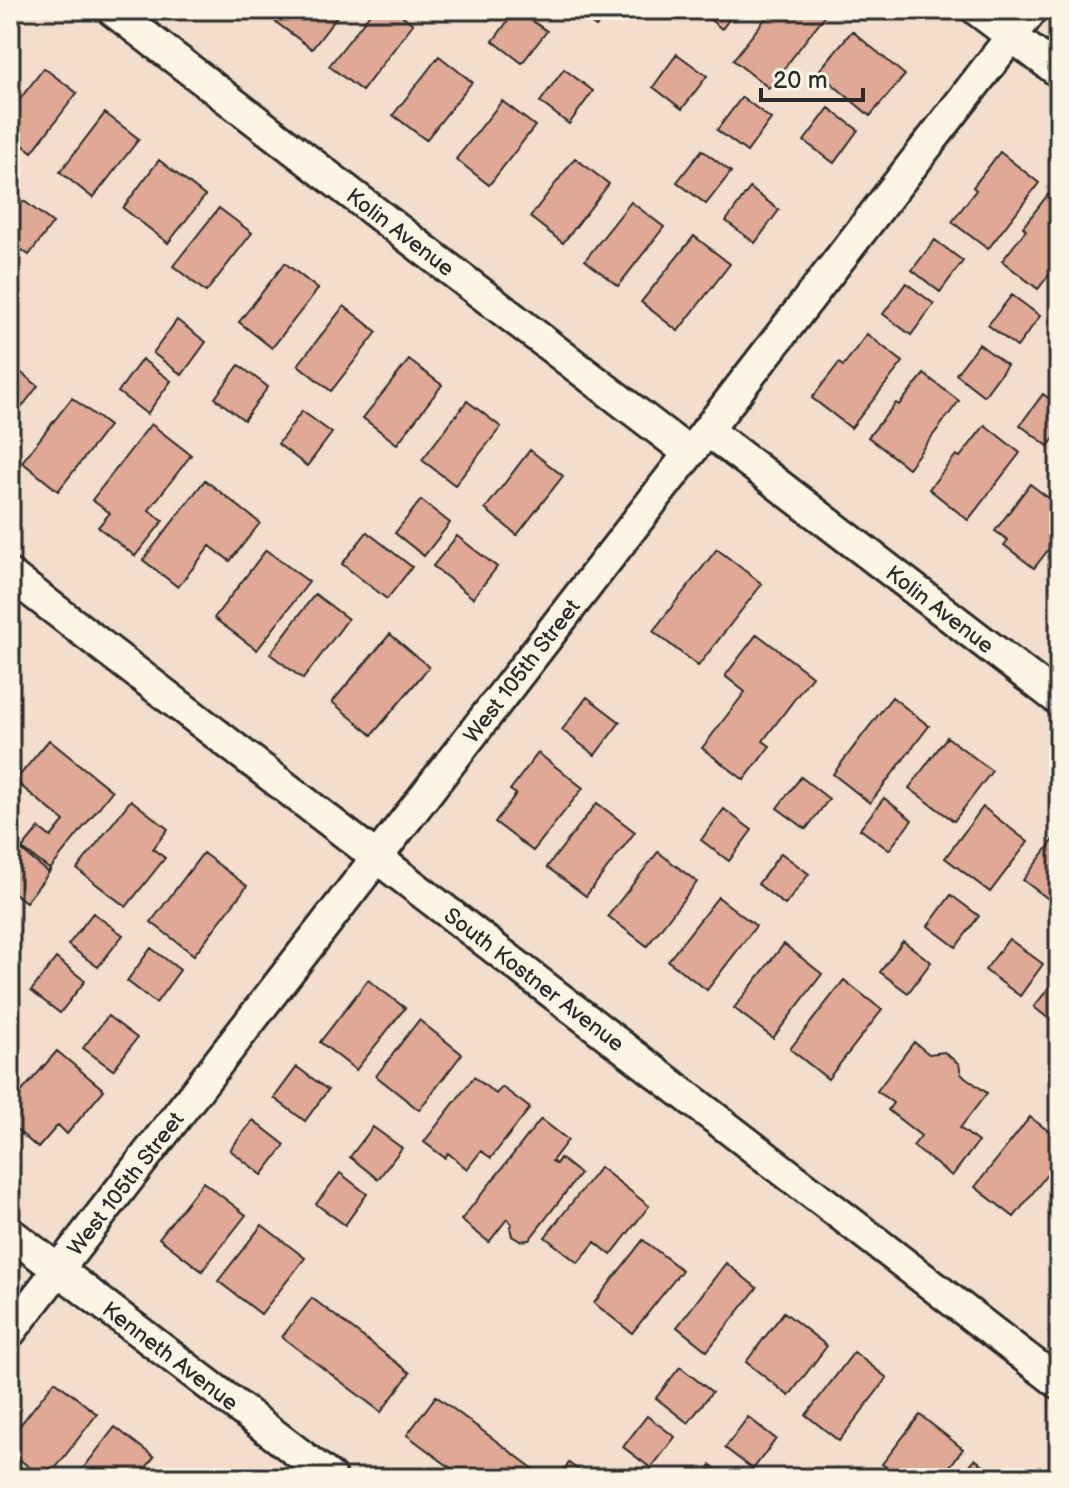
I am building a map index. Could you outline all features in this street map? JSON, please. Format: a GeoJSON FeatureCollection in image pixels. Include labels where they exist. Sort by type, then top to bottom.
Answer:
{"type":"FeatureCollection","features":[{"type":"Feature","properties":{"kind":"street","name":"Kolin Avenue"},"geometry":{"type":"LineString","coordinates":[[112,10],[698,442],[1059,700]]}},
{"type":"Feature","properties":{"kind":"street"},"geometry":{"type":"LineString","coordinates":[[977,10],[1059,72]]}},
{"type":"Feature","properties":{"kind":"street","name":"West 105th Street"},"geometry":{"type":"LineString","coordinates":[[10,1332],[1032,10]]}},
{"type":"Feature","properties":{"kind":"street","name":"South Kostner Avenue"},"geometry":{"type":"LineString","coordinates":[[10,575],[1059,1383]]}},
{"type":"Feature","properties":{"kind":"street","name":"Kenneth Avenue"},"geometry":{"type":"LineString","coordinates":[[10,1233],[331,1478]]}},
{"type":"Feature","properties":{"kind":"building"},"geometry":{"type":"Polygon","coordinates":[[[281,10],[342,10],[312,49],[273,20],[281,10]]]}},
{"type":"Feature","properties":{"kind":"building"},"geometry":{"type":"Polygon","coordinates":[[[373,10],[395,10],[413,24],[362,91],[329,66],[373,10]]]}},
{"type":"Feature","properties":{"kind":"building"},"geometry":{"type":"Polygon","coordinates":[[[516,10],[547,31],[522,63],[493,41],[516,10]]]}},
{"type":"Feature","properties":{"kind":"building"},"geometry":{"type":"Polygon","coordinates":[[[573,10],[608,10],[596,27],[573,10]]]}},
{"type":"Feature","properties":{"kind":"building"},"geometry":{"type":"Polygon","coordinates":[[[698,10],[736,10],[722,29],[698,10]]]}},
{"type":"Feature","properties":{"kind":"building"},"geometry":{"type":"Polygon","coordinates":[[[772,10],[818,10],[825,15],[769,88],[733,60],[772,10]]]}},
{"type":"Feature","properties":{"kind":"building"},"geometry":{"type":"Polygon","coordinates":[[[852,31],[905,75],[870,116],[818,72],[852,31]]]}},
{"type":"Feature","properties":{"kind":"building"},"geometry":{"type":"Polygon","coordinates":[[[677,54],[707,76],[682,109],[653,87],[677,54]]]}},
{"type":"Feature","properties":{"kind":"building"},"geometry":{"type":"Polygon","coordinates":[[[439,56],[472,82],[426,140],[393,115],[439,56]]]}},
{"type":"Feature","properties":{"kind":"building"},"geometry":{"type":"Polygon","coordinates":[[[44,68],[77,93],[32,152],[10,135],[10,112],[44,68]]]}},
{"type":"Feature","properties":{"kind":"building"},"geometry":{"type":"Polygon","coordinates":[[[564,69],[593,91],[569,124],[540,102],[564,69]]]}},
{"type":"Feature","properties":{"kind":"building"},"geometry":{"type":"Polygon","coordinates":[[[742,97],[771,119],[747,152],[717,130],[742,97]]]}},
{"type":"Feature","properties":{"kind":"building"},"geometry":{"type":"Polygon","coordinates":[[[502,101],[535,126],[489,185],[456,159],[502,101]]]}},
{"type":"Feature","properties":{"kind":"building"},"geometry":{"type":"Polygon","coordinates":[[[829,108],[858,130],[834,163],[804,141],[829,108]]]}},
{"type":"Feature","properties":{"kind":"building"},"geometry":{"type":"Polygon","coordinates":[[[105,113],[139,139],[93,198],[60,172],[105,113]]]}},
{"type":"Feature","properties":{"kind":"building"},"geometry":{"type":"Polygon","coordinates":[[[702,150],[731,172],[706,204],[677,182],[702,150]]]}},
{"type":"Feature","properties":{"kind":"building"},"geometry":{"type":"Polygon","coordinates":[[[1000,152],[1039,183],[988,249],[952,222],[976,190],[973,187],[1000,152]]]}},
{"type":"Feature","properties":{"kind":"building"},"geometry":{"type":"Polygon","coordinates":[[[575,158],[609,184],[563,243],[530,217],[575,158]]]}},
{"type":"Feature","properties":{"kind":"building"},"geometry":{"type":"Polygon","coordinates":[[[159,160],[205,196],[168,243],[123,208],[159,160]]]}},
{"type":"Feature","properties":{"kind":"building"},"geometry":{"type":"Polygon","coordinates":[[[750,188],[779,210],[755,243],[726,221],[750,188]]]}},
{"type":"Feature","properties":{"kind":"building"},"geometry":{"type":"Polygon","coordinates":[[[1050,192],[1059,199],[1059,262],[1038,289],[1002,261],[1050,192]]]}},
{"type":"Feature","properties":{"kind":"building"},"geometry":{"type":"Polygon","coordinates":[[[24,201],[53,223],[29,255],[10,241],[10,219],[24,201]]]}},
{"type":"Feature","properties":{"kind":"building"},"geometry":{"type":"Polygon","coordinates":[[[631,202],[664,227],[618,286],[585,260],[631,202]]]}},
{"type":"Feature","properties":{"kind":"building"},"geometry":{"type":"Polygon","coordinates":[[[219,208],[252,233],[206,292],[173,266],[219,208]]]}},
{"type":"Feature","properties":{"kind":"building"},"geometry":{"type":"Polygon","coordinates":[[[694,236],[730,264],[678,331],[641,302],[694,236]]]}},
{"type":"Feature","properties":{"kind":"building"},"geometry":{"type":"Polygon","coordinates":[[[935,240],[963,261],[940,292],[912,270],[935,240]]]}},
{"type":"Feature","properties":{"kind":"building"},"geometry":{"type":"Polygon","coordinates":[[[285,263],[318,289],[272,348],[239,322],[285,263]]]}},
{"type":"Feature","properties":{"kind":"building"},"geometry":{"type":"Polygon","coordinates":[[[906,283],[934,304],[911,335],[883,314],[906,283]]]}},
{"type":"Feature","properties":{"kind":"building"},"geometry":{"type":"Polygon","coordinates":[[[1012,295],[1040,316],[1017,347],[988,325],[1012,295]]]}},
{"type":"Feature","properties":{"kind":"building"},"geometry":{"type":"Polygon","coordinates":[[[344,306],[377,332],[331,391],[298,365],[344,306]]]}},
{"type":"Feature","properties":{"kind":"building"},"geometry":{"type":"Polygon","coordinates":[[[177,320],[206,342],[182,375],[153,353],[177,320]]]}},
{"type":"Feature","properties":{"kind":"building"},"geometry":{"type":"Polygon","coordinates":[[[867,334],[903,362],[851,428],[812,398],[839,363],[843,366],[867,334]]]}},
{"type":"Feature","properties":{"kind":"building"},"geometry":{"type":"Polygon","coordinates":[[[979,344],[1007,365],[984,396],[956,374],[979,344]]]}},
{"type":"Feature","properties":{"kind":"building"},"geometry":{"type":"Polygon","coordinates":[[[142,359],[171,381],[147,414],[118,392],[142,359]]]}},
{"type":"Feature","properties":{"kind":"building"},"geometry":{"type":"Polygon","coordinates":[[[409,360],[442,385],[397,444],[363,418],[409,360]]]}},
{"type":"Feature","properties":{"kind":"building"},"geometry":{"type":"Polygon","coordinates":[[[10,364],[38,386],[10,422],[10,364]]]}},
{"type":"Feature","properties":{"kind":"building"},"geometry":{"type":"Polygon","coordinates":[[[239,365],[268,387],[244,420],[215,398],[239,365]]]}},
{"type":"Feature","properties":{"kind":"building"},"geometry":{"type":"Polygon","coordinates":[[[924,374],[959,401],[908,468],[868,437],[924,374]]]}},
{"type":"Feature","properties":{"kind":"building"},"geometry":{"type":"Polygon","coordinates":[[[1043,394],[1059,406],[1059,432],[1048,446],[1020,425],[1043,394]]]}},
{"type":"Feature","properties":{"kind":"building"},"geometry":{"type":"Polygon","coordinates":[[[72,398],[109,426],[58,491],[22,462],[72,398]]]}},
{"type":"Feature","properties":{"kind":"building"},"geometry":{"type":"Polygon","coordinates":[[[467,401],[501,427],[455,485],[422,460],[467,401]]]}},
{"type":"Feature","properties":{"kind":"building"},"geometry":{"type":"Polygon","coordinates":[[[302,411],[332,433],[307,466],[278,444],[302,411]]]}},
{"type":"Feature","properties":{"kind":"building"},"geometry":{"type":"Polygon","coordinates":[[[151,424],[191,455],[149,510],[163,521],[135,556],[98,527],[110,513],[92,500],[151,424]]]}},
{"type":"Feature","properties":{"kind":"building"},"geometry":{"type":"Polygon","coordinates":[[[985,425],[1020,453],[968,520],[929,489],[985,425]]]}},
{"type":"Feature","properties":{"kind":"building"},"geometry":{"type":"Polygon","coordinates":[[[530,450],[563,476],[517,535],[485,509],[530,450]]]}},
{"type":"Feature","properties":{"kind":"building"},"geometry":{"type":"Polygon","coordinates":[[[205,480],[260,523],[230,561],[210,546],[178,587],[143,560],[205,480]]]}},
{"type":"Feature","properties":{"kind":"building"},"geometry":{"type":"Polygon","coordinates":[[[1030,484],[1059,506],[1059,536],[1034,568],[1004,545],[1008,540],[995,531],[1030,484]]]}},
{"type":"Feature","properties":{"kind":"building"},"geometry":{"type":"Polygon","coordinates":[[[421,500],[450,523],[424,556],[395,533],[421,500]]]}},
{"type":"Feature","properties":{"kind":"building"},"geometry":{"type":"Polygon","coordinates":[[[367,532],[412,567],[387,599],[342,564],[367,532]]]}},
{"type":"Feature","properties":{"kind":"building"},"geometry":{"type":"Polygon","coordinates":[[[457,536],[497,567],[473,598],[433,566],[457,536]]]}},
{"type":"Feature","properties":{"kind":"building"},"geometry":{"type":"Polygon","coordinates":[[[717,549],[762,584],[698,666],[653,631],[717,549]]]}},
{"type":"Feature","properties":{"kind":"building"},"geometry":{"type":"Polygon","coordinates":[[[266,550],[309,582],[257,650],[214,618],[266,550]]]}},
{"type":"Feature","properties":{"kind":"building"},"geometry":{"type":"Polygon","coordinates":[[[315,594],[348,619],[303,679],[270,654],[315,594]]]}},
{"type":"Feature","properties":{"kind":"building"},"geometry":{"type":"Polygon","coordinates":[[[390,634],[429,667],[372,735],[332,702],[390,634]]]}},
{"type":"Feature","properties":{"kind":"building"},"geometry":{"type":"Polygon","coordinates":[[[757,634],[812,676],[763,741],[770,746],[744,780],[702,748],[745,692],[725,676],[757,634]]]}},
{"type":"Feature","properties":{"kind":"building"},"geometry":{"type":"Polygon","coordinates":[[[587,697],[620,722],[595,755],[562,730],[587,697]]]}},
{"type":"Feature","properties":{"kind":"building"},"geometry":{"type":"Polygon","coordinates":[[[892,697],[929,726],[870,803],[833,774],[892,697]]]}},
{"type":"Feature","properties":{"kind":"building"},"geometry":{"type":"Polygon","coordinates":[[[947,737],[992,771],[954,821],[909,788],[947,737]]]}},
{"type":"Feature","properties":{"kind":"building"},"geometry":{"type":"Polygon","coordinates":[[[49,740],[112,791],[48,872],[21,850],[39,828],[51,837],[64,821],[15,781],[49,740]]]}},
{"type":"Feature","properties":{"kind":"building"},"geometry":{"type":"Polygon","coordinates":[[[538,753],[583,788],[533,851],[495,822],[516,794],[510,790],[538,753]]]}},
{"type":"Feature","properties":{"kind":"building"},"geometry":{"type":"Polygon","coordinates":[[[801,777],[829,799],[806,829],[777,808],[801,777]]]}},
{"type":"Feature","properties":{"kind":"building"},"geometry":{"type":"Polygon","coordinates":[[[884,798],[912,820],[889,850],[860,829],[884,798]]]}},
{"type":"Feature","properties":{"kind":"building"},"geometry":{"type":"Polygon","coordinates":[[[131,800],[168,829],[153,849],[165,858],[126,907],[77,869],[131,800]]]}},
{"type":"Feature","properties":{"kind":"building"},"geometry":{"type":"Polygon","coordinates":[[[597,803],[635,832],[586,896],[547,867],[597,803]]]}},
{"type":"Feature","properties":{"kind":"building"},"geometry":{"type":"Polygon","coordinates":[[[983,807],[1028,842],[990,892],[945,858],[983,807]]]}},
{"type":"Feature","properties":{"kind":"building"},"geometry":{"type":"Polygon","coordinates":[[[724,809],[752,830],[729,861],[701,840],[724,809]]]}},
{"type":"Feature","properties":{"kind":"building"},"geometry":{"type":"Polygon","coordinates":[[[1059,833],[1059,907],[1023,880],[1059,833]]]}},
{"type":"Feature","properties":{"kind":"building"},"geometry":{"type":"Polygon","coordinates":[[[21,848],[51,870],[26,902],[10,890],[10,862],[21,848]]]}},
{"type":"Feature","properties":{"kind":"building"},"geometry":{"type":"Polygon","coordinates":[[[658,852],[697,882],[647,946],[608,916],[658,852]]]}},
{"type":"Feature","properties":{"kind":"building"},"geometry":{"type":"Polygon","coordinates":[[[203,853],[247,886],[194,955],[151,922],[203,853]]]}},
{"type":"Feature","properties":{"kind":"building"},"geometry":{"type":"Polygon","coordinates":[[[781,853],[809,874],[785,905],[758,884],[781,853]]]}},
{"type":"Feature","properties":{"kind":"building"},"geometry":{"type":"Polygon","coordinates":[[[951,895],[979,916],[956,947],[928,926],[951,895]]]}},
{"type":"Feature","properties":{"kind":"building"},"geometry":{"type":"Polygon","coordinates":[[[718,897],[756,926],[707,990],[668,961],[718,897]]]}},
{"type":"Feature","properties":{"kind":"building"},"geometry":{"type":"Polygon","coordinates":[[[93,913],[123,935],[98,967],[68,945],[93,913]]]}},
{"type":"Feature","properties":{"kind":"building"},"geometry":{"type":"Polygon","coordinates":[[[1009,939],[1043,964],[1020,996],[985,970],[1009,939]]]}},
{"type":"Feature","properties":{"kind":"building"},"geometry":{"type":"Polygon","coordinates":[[[903,941],[931,962],[908,993],[880,972],[903,941]]]}},
{"type":"Feature","properties":{"kind":"building"},"geometry":{"type":"Polygon","coordinates":[[[784,944],[822,974],[773,1038],[734,1008],[784,944]]]}},
{"type":"Feature","properties":{"kind":"building"},"geometry":{"type":"Polygon","coordinates":[[[151,948],[180,970],[156,1003],[127,981],[151,948]]]}},
{"type":"Feature","properties":{"kind":"building"},"geometry":{"type":"Polygon","coordinates":[[[56,958],[85,981],[60,1013],[31,991],[56,958]]]}},
{"type":"Feature","properties":{"kind":"building"},"geometry":{"type":"Polygon","coordinates":[[[1059,974],[1059,1027],[1034,1007],[1059,974]]]}},
{"type":"Feature","properties":{"kind":"building"},"geometry":{"type":"Polygon","coordinates":[[[368,980],[405,1008],[356,1070],[320,1042],[368,980]]]}},
{"type":"Feature","properties":{"kind":"building"},"geometry":{"type":"Polygon","coordinates":[[[844,980],[882,1010],[828,1079],[790,1049],[844,980]]]}},
{"type":"Feature","properties":{"kind":"building"},"geometry":{"type":"Polygon","coordinates":[[[108,1016],[137,1038],[113,1070],[83,1048],[108,1016]]]}},
{"type":"Feature","properties":{"kind":"building"},"geometry":{"type":"Polygon","coordinates":[[[419,1020],[462,1054],[419,1110],[376,1076],[419,1020]]]}},
{"type":"Feature","properties":{"kind":"building"},"geometry":{"type":"Polygon","coordinates":[[[914,1042],[929,1054],[944,1052],[959,1064],[961,1074],[987,1093],[960,1128],[978,1142],[952,1176],[913,1146],[921,1136],[888,1110],[893,1103],[877,1091],[914,1042]]]}},
{"type":"Feature","properties":{"kind":"building"},"geometry":{"type":"Polygon","coordinates":[[[57,1051],[104,1090],[67,1134],[58,1125],[38,1148],[10,1124],[10,1105],[57,1051]]]}},
{"type":"Feature","properties":{"kind":"building"},"geometry":{"type":"Polygon","coordinates":[[[297,1067],[328,1090],[305,1121],[274,1098],[297,1067]]]}},
{"type":"Feature","properties":{"kind":"building"},"geometry":{"type":"Polygon","coordinates":[[[474,1077],[496,1094],[502,1087],[530,1108],[491,1158],[481,1151],[467,1169],[448,1153],[445,1158],[424,1142],[474,1077]]]}},
{"type":"Feature","properties":{"kind":"building"},"geometry":{"type":"Polygon","coordinates":[[[1030,1117],[1059,1139],[1059,1159],[1014,1217],[975,1187],[1030,1117]]]}},
{"type":"Feature","properties":{"kind":"building"},"geometry":{"type":"Polygon","coordinates":[[[541,1119],[568,1140],[552,1161],[556,1164],[560,1158],[580,1174],[529,1240],[520,1241],[512,1236],[512,1224],[507,1219],[489,1242],[461,1220],[541,1119]]]}},
{"type":"Feature","properties":{"kind":"building"},"geometry":{"type":"Polygon","coordinates":[[[253,1120],[285,1145],[262,1175],[230,1150],[253,1120]]]}},
{"type":"Feature","properties":{"kind":"building"},"geometry":{"type":"Polygon","coordinates":[[[373,1127],[402,1148],[378,1179],[350,1157],[373,1127]]]}},
{"type":"Feature","properties":{"kind":"building"},"geometry":{"type":"Polygon","coordinates":[[[600,1167],[649,1206],[611,1255],[595,1242],[578,1263],[545,1237],[600,1167]]]}},
{"type":"Feature","properties":{"kind":"building"},"geometry":{"type":"Polygon","coordinates":[[[340,1173],[367,1194],[345,1225],[316,1204],[340,1173]]]}},
{"type":"Feature","properties":{"kind":"building"},"geometry":{"type":"Polygon","coordinates":[[[203,1182],[246,1215],[202,1271],[159,1238],[203,1182]]]}},
{"type":"Feature","properties":{"kind":"building"},"geometry":{"type":"Polygon","coordinates":[[[262,1225],[305,1258],[261,1314],[218,1281],[262,1225]]]}},
{"type":"Feature","properties":{"kind":"building"},"geometry":{"type":"Polygon","coordinates":[[[643,1240],[682,1270],[632,1333],[594,1303],[643,1240]]]}},
{"type":"Feature","properties":{"kind":"building"},"geometry":{"type":"Polygon","coordinates":[[[726,1263],[757,1288],[707,1351],[677,1327],[726,1263]]]}},
{"type":"Feature","properties":{"kind":"building"},"geometry":{"type":"Polygon","coordinates":[[[312,1298],[410,1373],[381,1412],[282,1337],[312,1298]]]}},
{"type":"Feature","properties":{"kind":"building"},"geometry":{"type":"Polygon","coordinates":[[[784,1312],[827,1346],[789,1396],[746,1362],[784,1312]]]}},
{"type":"Feature","properties":{"kind":"building"},"geometry":{"type":"Polygon","coordinates":[[[854,1352],[887,1378],[839,1441],[806,1415],[854,1352]]]}},
{"type":"Feature","properties":{"kind":"building"},"geometry":{"type":"Polygon","coordinates":[[[680,1367],[712,1392],[688,1423],[656,1398],[680,1367]]]}},
{"type":"Feature","properties":{"kind":"building"},"geometry":{"type":"Polygon","coordinates":[[[55,1381],[97,1414],[48,1478],[43,1478],[10,1452],[10,1438],[55,1381]]]}},
{"type":"Feature","properties":{"kind":"building"},"geometry":{"type":"Polygon","coordinates":[[[436,1396],[535,1470],[530,1478],[464,1478],[407,1435],[436,1396]]]}},
{"type":"Feature","properties":{"kind":"building"},"geometry":{"type":"Polygon","coordinates":[[[920,1415],[963,1449],[941,1478],[900,1478],[882,1464],[920,1415]]]}},
{"type":"Feature","properties":{"kind":"building"},"geometry":{"type":"Polygon","coordinates":[[[647,1416],[675,1437],[651,1468],[623,1447],[647,1416]]]}},
{"type":"Feature","properties":{"kind":"building"},"geometry":{"type":"Polygon","coordinates":[[[748,1417],[776,1439],[753,1469],[725,1448],[748,1417]]]}},
{"type":"Feature","properties":{"kind":"building"},"geometry":{"type":"Polygon","coordinates":[[[115,1427],[154,1457],[138,1478],[76,1478],[115,1427]]]}},
{"type":"Feature","properties":{"kind":"building"},"geometry":{"type":"Polygon","coordinates":[[[975,1459],[999,1478],[959,1478],[975,1459]]]}},
{"type":"Feature","properties":{"kind":"building"},"geometry":{"type":"Polygon","coordinates":[[[569,1463],[589,1478],[558,1478],[569,1463]]]}},
{"type":"Feature","properties":{"kind":"building"},"geometry":{"type":"Polygon","coordinates":[[[711,1465],[728,1478],[701,1478],[711,1465]]]}}]}
